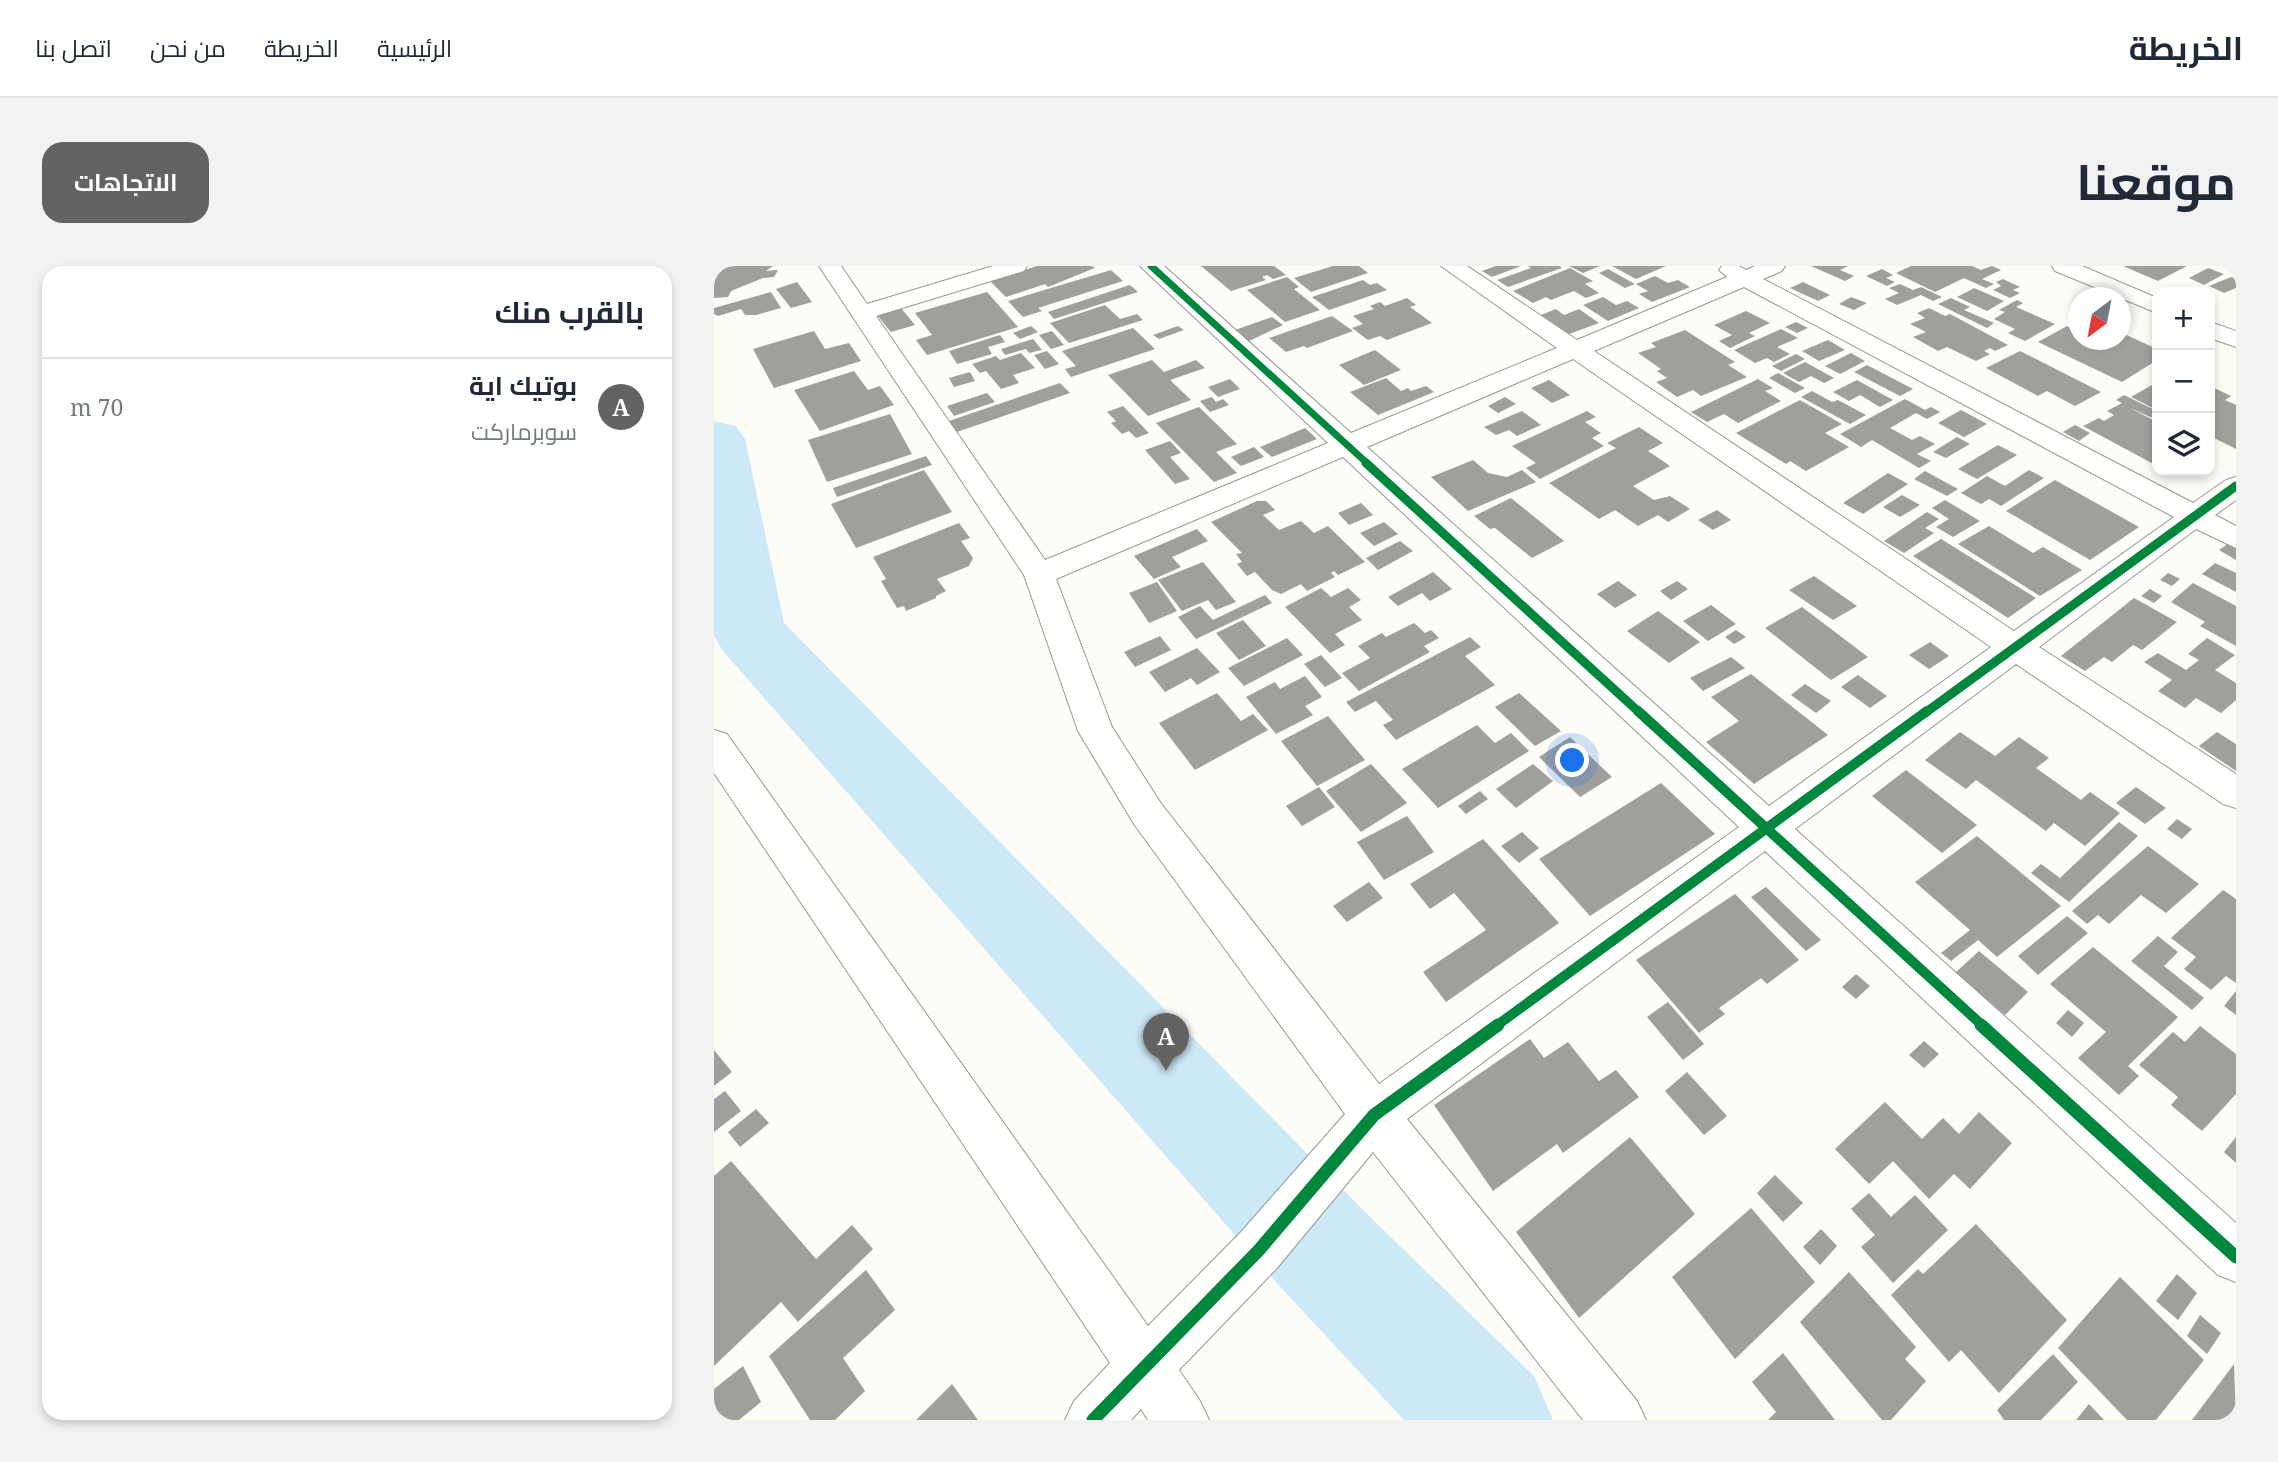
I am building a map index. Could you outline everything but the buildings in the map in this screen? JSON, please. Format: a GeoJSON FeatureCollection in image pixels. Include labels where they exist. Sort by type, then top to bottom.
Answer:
{"type":"FeatureCollection","features":[{"type":"Feature","properties":{"kind":"street"},"geometry":{"type":"LineString","coordinates":[[830,266],[1039,573],[1096,731],[1147,813],[1374,1115],[1618,1420]]}},
{"type":"Feature","properties":{"kind":"street"},"geometry":{"type":"LineString","coordinates":[[861,313],[1016,266]]}},
{"type":"Feature","properties":{"kind":"street"},"geometry":{"type":"LineString","coordinates":[[1152,266],[2236,1257]]}},
{"type":"Feature","properties":{"kind":"street"},"geometry":{"type":"LineString","coordinates":[[1452,266],[2016,648],[2236,793]]}},
{"type":"Feature","properties":{"kind":"street"},"geometry":{"type":"LineString","coordinates":[[1039,573],[1575,351],[1733,272],[1774,266]]}},
{"type":"Feature","properties":{"kind":"street"},"geometry":{"type":"LineString","coordinates":[[2063,266],[2152,304]]}},
{"type":"Feature","properties":{"kind":"street"},"geometry":{"type":"LineString","coordinates":[[1733,272],[2236,538]]}},
{"type":"Feature","properties":{"kind":"street"},"geometry":{"type":"LineString","coordinates":[[2215,331],[2236,340]]}},
{"type":"Feature","properties":{"kind":"street"},"geometry":{"type":"LineString","coordinates":[[1093,1420],[1259,1250],[1374,1115],[1766,827],[2196,517],[2236,485]]}},
{"type":"Feature","properties":{"kind":"street"},"geometry":{"type":"LineString","coordinates":[[714,744],[1181,1420]]}},
{"type":"Feature","properties":{"kind":"waterway"},"geometry":{"type":"LineString","coordinates":[[714,439],[749,633],[1325,1252],[1490,1420]]}},
{"type":"Feature","properties":{"kind":"cycle path"},"geometry":{"type":"LineString","coordinates":[[1151,266],[2236,1257]]}},
{"type":"Feature","properties":{"kind":"cycle path"},"geometry":{"type":"LineString","coordinates":[[1093,1420],[1259,1250],[1374,1115],[2236,486]]}},
{"type":"Feature","properties":{"kind":"place","name":"بوتيك اية"},"geometry":{"type":"Point","coordinates":[1166,1071]}}]}
